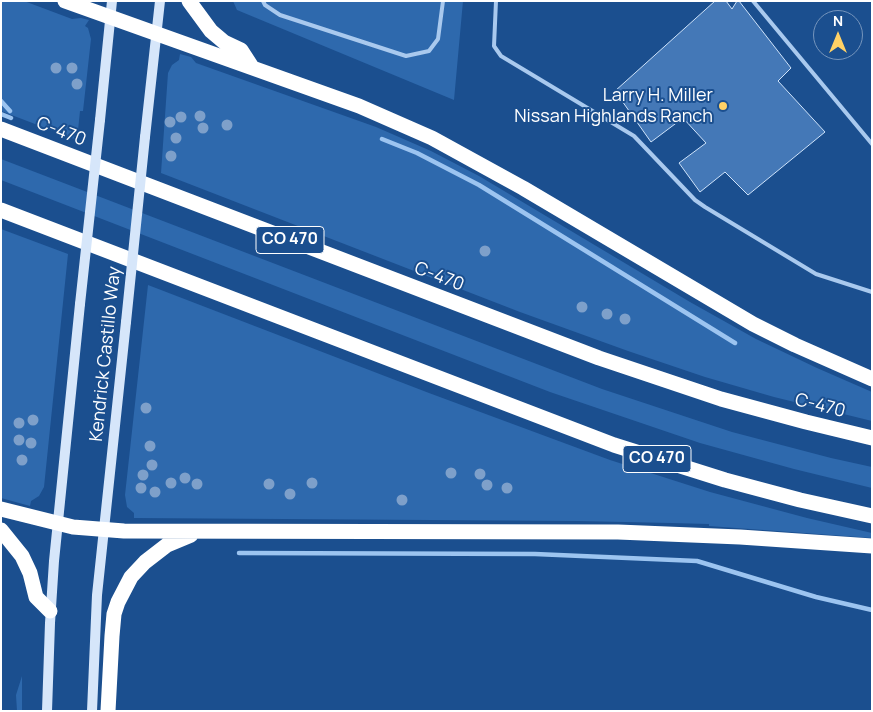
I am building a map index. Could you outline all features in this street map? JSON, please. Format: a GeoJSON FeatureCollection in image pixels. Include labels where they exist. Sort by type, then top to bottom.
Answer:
{"type":"FeatureCollection","features":[{"type":"Feature","properties":{"kind":"highway"},"geometry":{"type":"LineString","coordinates":[[65,1],[370,111],[439,142],[523,188],[753,324],[872,379]]}},
{"type":"Feature","properties":{"kind":"highway"},"geometry":{"type":"LineString","coordinates":[[189,1],[211,31],[224,42],[241,50],[252,67]]}},
{"type":"Feature","properties":{"kind":"highway","name":"C-470"},"geometry":{"type":"LineString","coordinates":[[1,129],[607,361],[736,403],[872,438]]}},
{"type":"Feature","properties":{"kind":"highway","name":"CO 470"},"geometry":{"type":"LineString","coordinates":[[1,210],[614,445],[792,498],[872,516]]}},
{"type":"Feature","properties":{"kind":"highway"},"geometry":{"type":"LineString","coordinates":[[1,509],[57,524],[104,530],[626,533],[713,536],[872,546]]}},
{"type":"Feature","properties":{"kind":"highway"},"geometry":{"type":"LineString","coordinates":[[1,530],[29,568],[36,597],[50,611]]}},
{"type":"Feature","properties":{"kind":"highway"},"geometry":{"type":"LineString","coordinates":[[108,711],[113,620],[120,596],[136,571],[154,554],[174,542],[199,532]]}},
{"type":"Feature","properties":{"kind":"main road","name":"Kendrick Castillo Way"},"geometry":{"type":"LineString","coordinates":[[47,711],[50,611],[57,524],[112,1]]}},
{"type":"Feature","properties":{"kind":"main road","name":"Kendrick Castillo Way"},"geometry":{"type":"LineString","coordinates":[[92,711],[95,630],[104,530],[160,1]]}},
{"type":"Feature","properties":{"kind":"lane"},"geometry":{"type":"LineString","coordinates":[[263,1],[265,5],[280,15],[406,56],[428,50],[438,39],[442,1]]}},
{"type":"Feature","properties":{"kind":"lane"},"geometry":{"type":"LineString","coordinates":[[496,1],[494,46],[501,56],[634,136],[695,200],[705,207],[816,274],[872,292]]}},
{"type":"Feature","properties":{"kind":"lane"},"geometry":{"type":"LineString","coordinates":[[753,1],[872,144]]}},
{"type":"Feature","properties":{"kind":"shaded area"},"geometry":{"type":"Polygon","coordinates":[[[1,1],[24,1],[72,19],[81,18],[89,20],[85,26],[88,28],[91,39],[83,111],[80,111],[77,140],[1,111],[1,1]]]}},
{"type":"Feature","properties":{"kind":"shaded area"},"geometry":{"type":"Polygon","coordinates":[[[233,1],[463,1],[454,100],[237,10],[233,1]]]}},
{"type":"Feature","properties":{"kind":"shaded area"},"geometry":{"type":"Polygon","coordinates":[[[180,54],[191,57],[196,63],[376,127],[431,151],[479,176],[690,302],[756,339],[872,392],[872,421],[774,397],[705,377],[628,351],[520,312],[161,173],[168,73],[172,65],[179,60],[180,54]]]}},
{"type":"Feature","properties":{"kind":"shaded area"},"geometry":{"type":"Polygon","coordinates":[[[1,159],[602,389],[732,432],[872,467],[872,488],[700,443],[550,392],[1,180],[1,159]]]}},
{"type":"Feature","properties":{"kind":"shaded area"},"geometry":{"type":"Polygon","coordinates":[[[1,229],[68,254],[44,487],[39,496],[31,501],[30,506],[1,498],[1,229]]]}},
{"type":"Feature","properties":{"kind":"shaded area"},"geometry":{"type":"Polygon","coordinates":[[[148,285],[610,460],[710,492],[872,533],[872,538],[709,526],[709,524],[577,521],[134,518],[134,513],[127,507],[125,495],[148,285]]]}},
{"type":"Feature","properties":{"kind":"shaded area"},"geometry":{"type":"Polygon","coordinates":[[[22,676],[22,711],[17,711],[16,695],[22,676]]]}},
{"type":"Feature","properties":{"kind":"building"},"geometry":{"type":"Polygon","coordinates":[[[715,1],[726,1],[732,9],[737,1],[739,1],[791,68],[778,81],[825,132],[748,195],[725,172],[700,192],[679,163],[706,143],[683,118],[651,142],[615,91],[715,1]]]}},
{"type":"Feature","properties":{"kind":"waterway"},"geometry":{"type":"LineString","coordinates":[[1,101],[10,111]]}},
{"type":"Feature","properties":{"kind":"waterway"},"geometry":{"type":"LineString","coordinates":[[1,114],[11,118]]}},
{"type":"Feature","properties":{"kind":"waterway"},"geometry":{"type":"LineString","coordinates":[[382,139],[417,153],[479,185],[735,343]]}},
{"type":"Feature","properties":{"kind":"waterway"},"geometry":{"type":"LineString","coordinates":[[239,553],[535,554],[697,561],[816,597],[872,610]]}},
{"type":"Feature","properties":{"kind":"place","name":"Larry H. Miller Nissan Highlands Ranch"},"geometry":{"type":"Point","coordinates":[723,106]}}]}
